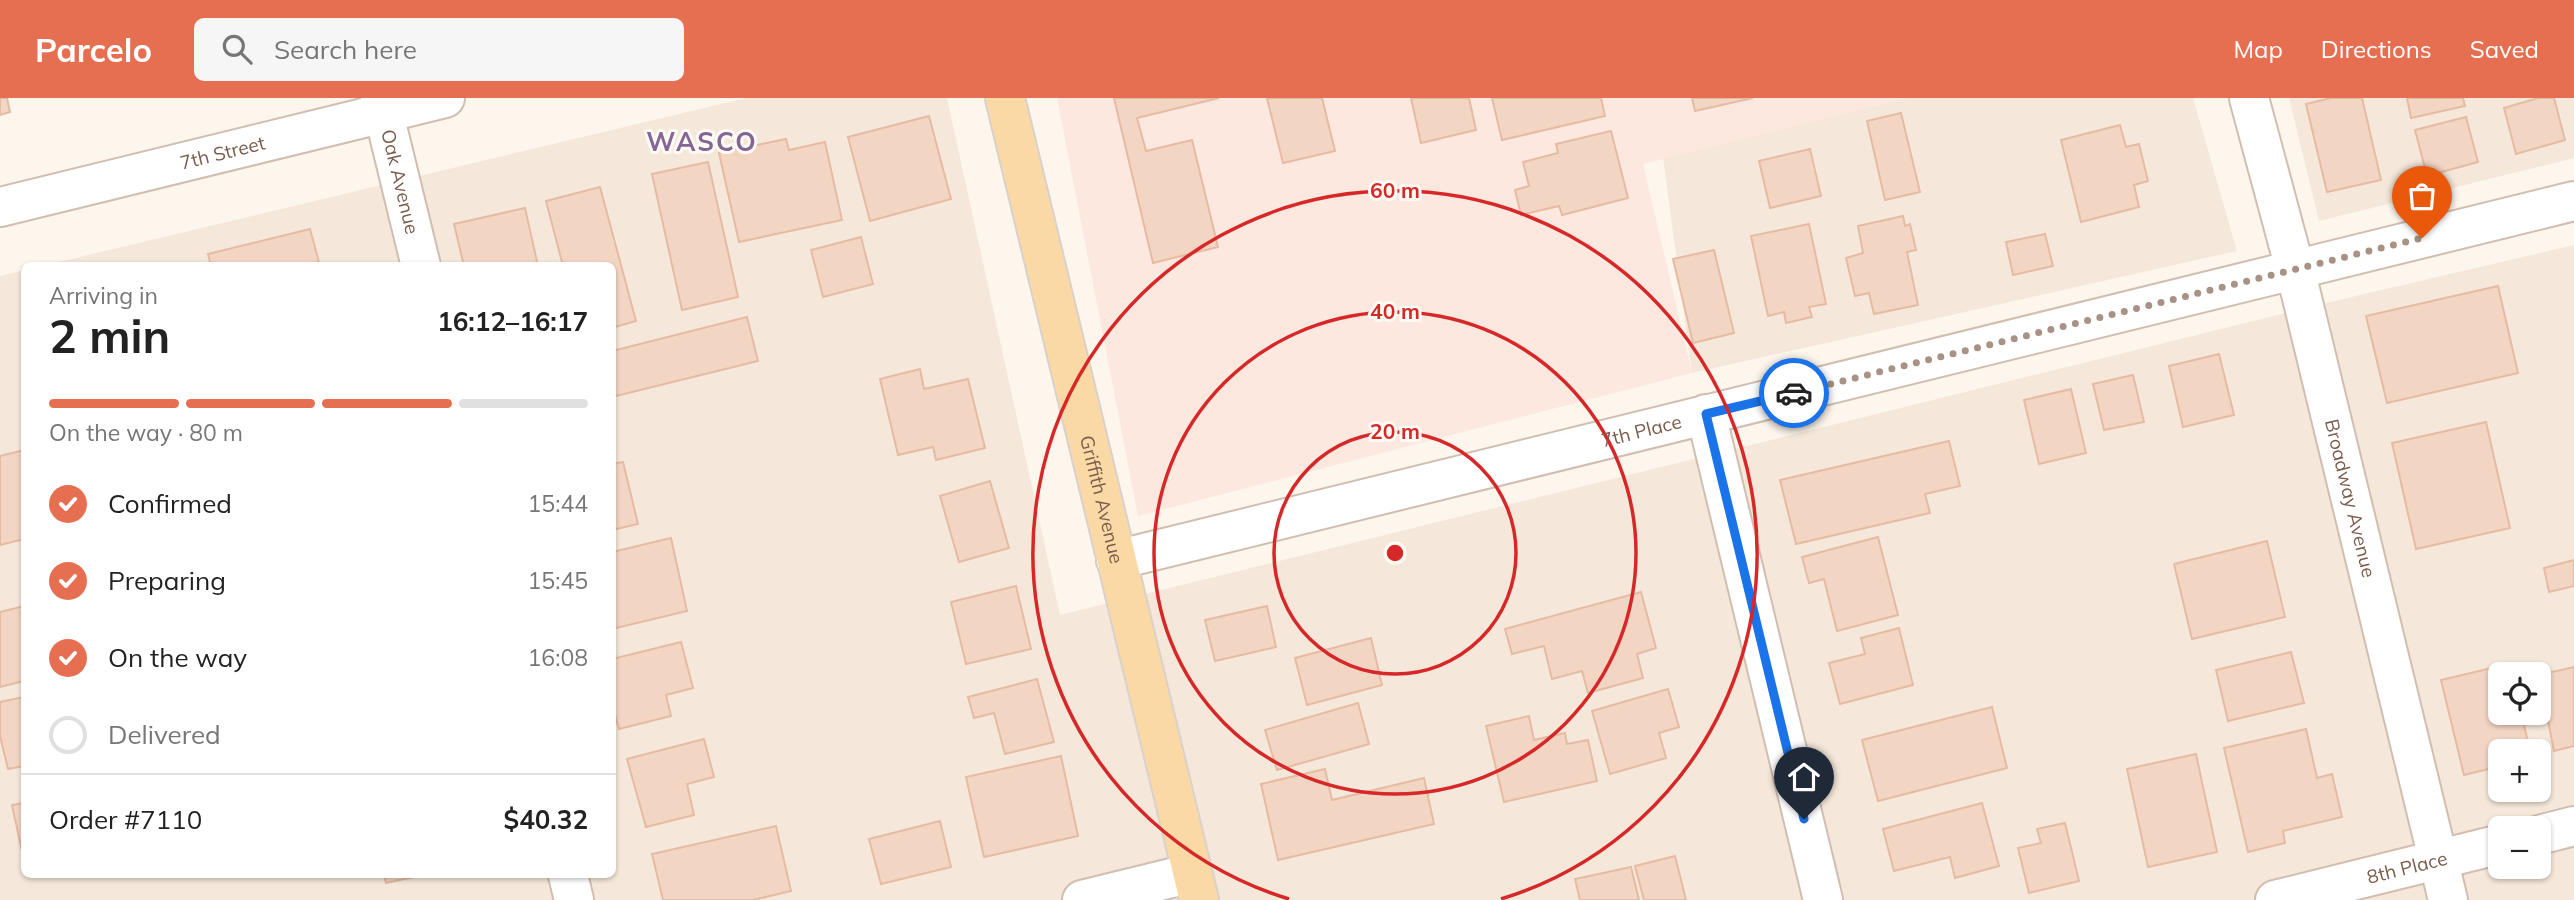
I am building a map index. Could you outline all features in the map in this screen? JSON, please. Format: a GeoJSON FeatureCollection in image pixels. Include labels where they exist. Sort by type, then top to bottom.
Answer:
{"type":"FeatureCollection","features":[{"type":"Feature","properties":{"kind":"main road","name":"Griffith Avenue"},"geometry":{"type":"LineString","coordinates":[[1004,98],[1195,886]]}},
{"type":"Feature","properties":{"kind":"street","name":"7th Street"},"geometry":{"type":"LineString","coordinates":[[0,207],[382,106],[444,98]]}},
{"type":"Feature","properties":{"kind":"street","name":"Broadway Avenue"},"geometry":{"type":"LineString","coordinates":[[2249,98],[2295,269],[2448,900]]}},
{"type":"Feature","properties":{"kind":"street","name":"Oak Avenue"},"geometry":{"type":"LineString","coordinates":[[382,106],[420,262]]}},
{"type":"Feature","properties":{"kind":"street","name":"7th Place"},"geometry":{"type":"LineString","coordinates":[[1116,560],[2574,201]]}},
{"type":"Feature","properties":{"kind":"street"},"geometry":{"type":"LineString","coordinates":[[1706,414],[1823,900]]}},
{"type":"Feature","properties":{"kind":"street"},"geometry":{"type":"LineString","coordinates":[[2551,832],[2574,826]]}},
{"type":"Feature","properties":{"kind":"street","name":"8th Place"},"geometry":{"type":"LineString","coordinates":[[2275,900],[2488,847]]}},
{"type":"Feature","properties":{"kind":"street"},"geometry":{"type":"LineString","coordinates":[[569,878],[574,900]]}},
{"type":"Feature","properties":{"kind":"street"},"geometry":{"type":"LineString","coordinates":[[1082,900],[1195,886]]}},
{"type":"Feature","properties":{"kind":"shaded area"},"geometry":{"type":"Polygon","coordinates":[[[746,98],[947,98],[1060,615],[2343,299],[2574,245],[2574,900],[0,900],[0,276],[21,271],[21,878],[616,878],[616,262],[59,262],[746,98]]]}},
{"type":"Feature","properties":{"kind":"shaded area"},"geometry":{"type":"Polygon","coordinates":[[[1057,98],[1909,98],[1643,164],[1692,373],[1138,516],[1057,98]]]}},
{"type":"Feature","properties":{"kind":"shaded area"},"geometry":{"type":"Polygon","coordinates":[[[1909,98],[2193,98],[2237,251],[1692,373],[1663,158],[1909,98]]]}},
{"type":"Feature","properties":{"kind":"shaded area"},"geometry":{"type":"Polygon","coordinates":[[[2289,98],[2574,98],[2574,158],[2319,221],[2289,98]]]}},
{"type":"Feature","properties":{"kind":"building"},"geometry":{"type":"Polygon","coordinates":[[[0,98],[7,98],[10,112],[0,115],[0,98]]]}},
{"type":"Feature","properties":{"kind":"building"},"geometry":{"type":"Polygon","coordinates":[[[1114,98],[1219,98],[1137,118],[1146,151],[1192,140],[1218,247],[1153,263],[1114,98]]]}},
{"type":"Feature","properties":{"kind":"building"},"geometry":{"type":"Polygon","coordinates":[[[1267,98],[1322,98],[1335,151],[1283,163],[1267,98]]]}},
{"type":"Feature","properties":{"kind":"building"},"geometry":{"type":"Polygon","coordinates":[[[1411,98],[1469,98],[1476,130],[1421,143],[1411,98]]]}},
{"type":"Feature","properties":{"kind":"building"},"geometry":{"type":"Polygon","coordinates":[[[1492,98],[1601,98],[1605,116],[1502,140],[1492,98]]]}},
{"type":"Feature","properties":{"kind":"building"},"geometry":{"type":"Polygon","coordinates":[[[1692,98],[1753,98],[1695,111],[1692,98]]]}},
{"type":"Feature","properties":{"kind":"building"},"geometry":{"type":"Polygon","coordinates":[[[2331,98],[2362,98],[2381,180],[2327,192],[2306,104],[2331,98]]]}},
{"type":"Feature","properties":{"kind":"building"},"geometry":{"type":"Polygon","coordinates":[[[2407,98],[2463,98],[2465,106],[2411,118],[2407,98]]]}},
{"type":"Feature","properties":{"kind":"building"},"geometry":{"type":"Polygon","coordinates":[[[2538,98],[2554,98],[2565,140],[2516,154],[2504,108],[2538,98]]]}},
{"type":"Feature","properties":{"kind":"building"},"geometry":{"type":"Polygon","coordinates":[[[1901,113],[1920,192],[1885,200],[1867,121],[1901,113]]]}},
{"type":"Feature","properties":{"kind":"building"},"geometry":{"type":"Polygon","coordinates":[[[929,116],[951,199],[870,221],[848,137],[929,116]]]}},
{"type":"Feature","properties":{"kind":"building"},"geometry":{"type":"Polygon","coordinates":[[[2466,117],[2478,162],[2427,176],[2415,130],[2466,117]]]}},
{"type":"Feature","properties":{"kind":"building"},"geometry":{"type":"Polygon","coordinates":[[[2120,125],[2126,147],[2139,144],[2148,181],[2134,185],[2139,207],[2081,222],[2061,140],[2120,125]]]}},
{"type":"Feature","properties":{"kind":"building"},"geometry":{"type":"Polygon","coordinates":[[[1611,131],[1628,198],[1562,215],[1559,206],[1521,215],[1515,190],[1529,186],[1523,162],[1558,153],[1556,144],[1611,131]]]}},
{"type":"Feature","properties":{"kind":"building"},"geometry":{"type":"Polygon","coordinates":[[[786,139],[789,150],[825,142],[842,220],[739,242],[719,153],[786,139]]]}},
{"type":"Feature","properties":{"kind":"building"},"geometry":{"type":"Polygon","coordinates":[[[1810,149],[1821,196],[1770,208],[1759,161],[1810,149]]]}},
{"type":"Feature","properties":{"kind":"building"},"geometry":{"type":"Polygon","coordinates":[[[708,162],[738,297],[682,310],[652,174],[708,162]]]}},
{"type":"Feature","properties":{"kind":"building"},"geometry":{"type":"Polygon","coordinates":[[[600,187],[636,321],[616,327],[616,262],[562,262],[546,201],[600,187]]]}},
{"type":"Feature","properties":{"kind":"building"},"geometry":{"type":"Polygon","coordinates":[[[525,208],[537,262],[463,262],[454,224],[525,208]]]}},
{"type":"Feature","properties":{"kind":"building"},"geometry":{"type":"Polygon","coordinates":[[[1903,216],[1905,226],[1910,224],[1916,250],[1907,252],[1918,305],[1874,314],[1869,293],[1855,296],[1846,258],[1863,253],[1858,226],[1903,216]]]}},
{"type":"Feature","properties":{"kind":"building"},"geometry":{"type":"Polygon","coordinates":[[[1809,224],[1826,304],[1809,307],[1812,317],[1786,323],[1784,312],[1768,316],[1751,236],[1809,224]]]}},
{"type":"Feature","properties":{"kind":"building"},"geometry":{"type":"Polygon","coordinates":[[[310,229],[319,262],[210,262],[208,254],[310,229]]]}},
{"type":"Feature","properties":{"kind":"building"},"geometry":{"type":"Polygon","coordinates":[[[2045,234],[2053,266],[2013,275],[2006,242],[2045,234]]]}},
{"type":"Feature","properties":{"kind":"building"},"geometry":{"type":"Polygon","coordinates":[[[861,237],[873,284],[823,297],[811,250],[861,237]]]}},
{"type":"Feature","properties":{"kind":"building"},"geometry":{"type":"Polygon","coordinates":[[[1714,250],[1734,333],[1693,343],[1673,259],[1714,250]]]}},
{"type":"Feature","properties":{"kind":"building"},"geometry":{"type":"Polygon","coordinates":[[[2498,286],[2518,373],[2387,403],[2366,316],[2498,286]]]}},
{"type":"Feature","properties":{"kind":"building"},"geometry":{"type":"Polygon","coordinates":[[[747,317],[758,361],[616,396],[616,350],[747,317]]]}},
{"type":"Feature","properties":{"kind":"building"},"geometry":{"type":"Polygon","coordinates":[[[2219,354],[2234,415],[2183,427],[2169,366],[2219,354]]]}},
{"type":"Feature","properties":{"kind":"building"},"geometry":{"type":"Polygon","coordinates":[[[920,369],[924,389],[968,379],[985,448],[936,460],[933,447],[898,455],[880,379],[920,369]]]}},
{"type":"Feature","properties":{"kind":"building"},"geometry":{"type":"Polygon","coordinates":[[[2133,375],[2144,422],[2104,430],[2093,384],[2133,375]]]}},
{"type":"Feature","properties":{"kind":"building"},"geometry":{"type":"Polygon","coordinates":[[[2071,389],[2086,453],[2039,464],[2024,400],[2071,389]]]}},
{"type":"Feature","properties":{"kind":"building"},"geometry":{"type":"Polygon","coordinates":[[[2486,422],[2510,528],[2416,549],[2392,443],[2486,422]]]}},
{"type":"Feature","properties":{"kind":"building"},"geometry":{"type":"Polygon","coordinates":[[[1949,441],[1960,486],[1925,494],[1930,513],[1796,544],[1780,480],[1949,441]]]}},
{"type":"Feature","properties":{"kind":"building"},"geometry":{"type":"Polygon","coordinates":[[[21,451],[21,540],[0,545],[0,456],[21,451]]]}},
{"type":"Feature","properties":{"kind":"building"},"geometry":{"type":"Polygon","coordinates":[[[623,462],[638,524],[616,529],[616,463],[623,462]]]}},
{"type":"Feature","properties":{"kind":"building"},"geometry":{"type":"Polygon","coordinates":[[[990,481],[1009,548],[959,562],[940,496],[990,481]]]}},
{"type":"Feature","properties":{"kind":"building"},"geometry":{"type":"Polygon","coordinates":[[[1878,537],[1898,615],[1837,631],[1824,579],[1809,583],[1802,557],[1878,537]]]}},
{"type":"Feature","properties":{"kind":"building"},"geometry":{"type":"Polygon","coordinates":[[[671,538],[687,611],[616,628],[616,551],[671,538]]]}},
{"type":"Feature","properties":{"kind":"building"},"geometry":{"type":"Polygon","coordinates":[[[2267,541],[2285,617],[2192,639],[2174,564],[2267,541]]]}},
{"type":"Feature","properties":{"kind":"building"},"geometry":{"type":"Polygon","coordinates":[[[2574,560],[2574,586],[2549,592],[2544,568],[2574,560]]]}},
{"type":"Feature","properties":{"kind":"building"},"geometry":{"type":"Polygon","coordinates":[[[1016,586],[1031,649],[966,664],[951,602],[1016,586]]]}},
{"type":"Feature","properties":{"kind":"building"},"geometry":{"type":"Polygon","coordinates":[[[1641,592],[1656,648],[1637,654],[1643,678],[1588,693],[1582,671],[1552,679],[1544,646],[1512,654],[1505,629],[1641,592]]]}},
{"type":"Feature","properties":{"kind":"building"},"geometry":{"type":"Polygon","coordinates":[[[1267,606],[1276,647],[1215,661],[1205,620],[1267,606]]]}},
{"type":"Feature","properties":{"kind":"building"},"geometry":{"type":"Polygon","coordinates":[[[21,607],[21,682],[0,687],[0,612],[21,607]]]}},
{"type":"Feature","properties":{"kind":"building"},"geometry":{"type":"Polygon","coordinates":[[[1899,628],[1913,685],[1840,704],[1829,663],[1865,654],[1861,638],[1899,628]]]}},
{"type":"Feature","properties":{"kind":"building"},"geometry":{"type":"Polygon","coordinates":[[[1371,638],[1382,685],[1307,705],[1295,658],[1371,638]]]}},
{"type":"Feature","properties":{"kind":"building"},"geometry":{"type":"Polygon","coordinates":[[[681,642],[693,688],[666,695],[671,716],[619,729],[616,718],[616,658],[681,642]]]}},
{"type":"Feature","properties":{"kind":"building"},"geometry":{"type":"Polygon","coordinates":[[[2291,652],[2304,703],[2228,721],[2216,670],[2291,652]]]}},
{"type":"Feature","properties":{"kind":"building"},"geometry":{"type":"Polygon","coordinates":[[[2574,667],[2574,746],[2554,751],[2549,725],[2551,725],[2551,672],[2574,667]]]}},
{"type":"Feature","properties":{"kind":"building"},"geometry":{"type":"Polygon","coordinates":[[[2488,669],[2488,725],[2524,725],[2527,739],[2488,739],[2488,769],[2464,775],[2441,680],[2488,669]]]}},
{"type":"Feature","properties":{"kind":"building"},"geometry":{"type":"Polygon","coordinates":[[[1037,679],[1054,742],[1005,754],[994,713],[974,718],[968,697],[1037,679]]]}},
{"type":"Feature","properties":{"kind":"building"},"geometry":{"type":"Polygon","coordinates":[[[1668,689],[1679,727],[1659,733],[1666,758],[1610,774],[1592,711],[1668,689]]]}},
{"type":"Feature","properties":{"kind":"building"},"geometry":{"type":"Polygon","coordinates":[[[21,698],[21,767],[8,769],[0,736],[0,702],[21,698]]]}},
{"type":"Feature","properties":{"kind":"building"},"geometry":{"type":"Polygon","coordinates":[[[1358,703],[1369,744],[1277,770],[1265,730],[1358,703]]]}},
{"type":"Feature","properties":{"kind":"building"},"geometry":{"type":"Polygon","coordinates":[[[1992,707],[2007,768],[1878,801],[1862,740],[1992,707]]]}},
{"type":"Feature","properties":{"kind":"building"},"geometry":{"type":"Polygon","coordinates":[[[1529,716],[1534,740],[1565,733],[1567,744],[1588,740],[1597,781],[1504,802],[1486,726],[1529,716]]]}},
{"type":"Feature","properties":{"kind":"building"},"geometry":{"type":"Polygon","coordinates":[[[2306,729],[2317,778],[2332,774],[2342,817],[2283,831],[2285,843],[2248,852],[2224,748],[2306,729]]]}},
{"type":"Feature","properties":{"kind":"building"},"geometry":{"type":"Polygon","coordinates":[[[704,739],[714,777],[687,784],[694,815],[646,827],[627,759],[704,739]]]}},
{"type":"Feature","properties":{"kind":"building"},"geometry":{"type":"Polygon","coordinates":[[[2196,754],[2217,852],[2148,867],[2127,769],[2196,754]]]}},
{"type":"Feature","properties":{"kind":"building"},"geometry":{"type":"Polygon","coordinates":[[[1061,756],[1078,836],[984,857],[966,777],[1061,756]]]}},
{"type":"Feature","properties":{"kind":"building"},"geometry":{"type":"Polygon","coordinates":[[[1325,769],[1332,800],[1424,778],[1434,824],[1278,860],[1261,784],[1325,769]]]}},
{"type":"Feature","properties":{"kind":"building"},"geometry":{"type":"Polygon","coordinates":[[[1982,803],[1999,866],[1955,878],[1950,857],[1894,871],[1883,829],[1982,803]]]}},
{"type":"Feature","properties":{"kind":"building"},"geometry":{"type":"Polygon","coordinates":[[[21,804],[21,847],[12,805],[21,804]]]}},
{"type":"Feature","properties":{"kind":"building"},"geometry":{"type":"Polygon","coordinates":[[[940,821],[951,867],[881,884],[869,839],[940,821]]]}},
{"type":"Feature","properties":{"kind":"building"},"geometry":{"type":"Polygon","coordinates":[[[2065,823],[2079,881],[2029,893],[2018,848],[2041,843],[2037,829],[2065,823]]]}},
{"type":"Feature","properties":{"kind":"building"},"geometry":{"type":"Polygon","coordinates":[[[776,826],[791,891],[753,900],[663,900],[652,854],[776,826]]]}},
{"type":"Feature","properties":{"kind":"building"},"geometry":{"type":"Polygon","coordinates":[[[1675,856],[1686,900],[1644,900],[1635,866],[1675,856]]]}},
{"type":"Feature","properties":{"kind":"building"},"geometry":{"type":"Polygon","coordinates":[[[1631,867],[1639,900],[1580,900],[1575,879],[1631,867]]]}},
{"type":"Feature","properties":{"kind":"building"},"geometry":{"type":"Polygon","coordinates":[[[385,878],[409,878],[386,883],[385,878]]]}},
{"type":"Feature","properties":{"kind":"way so far"},"geometry":{"type":"LineString","coordinates":[[1794,393],[2422,238]]}},
{"type":"Feature","properties":{"kind":"district","name":"WASCO"},"geometry":{"type":"Point","coordinates":[702,142]}},
{"type":"Feature","properties":{"kind":"route"},"geometry":{"type":"LineString","coordinates":[[1794,393],[1706,414],[1804,819]]}}]}
